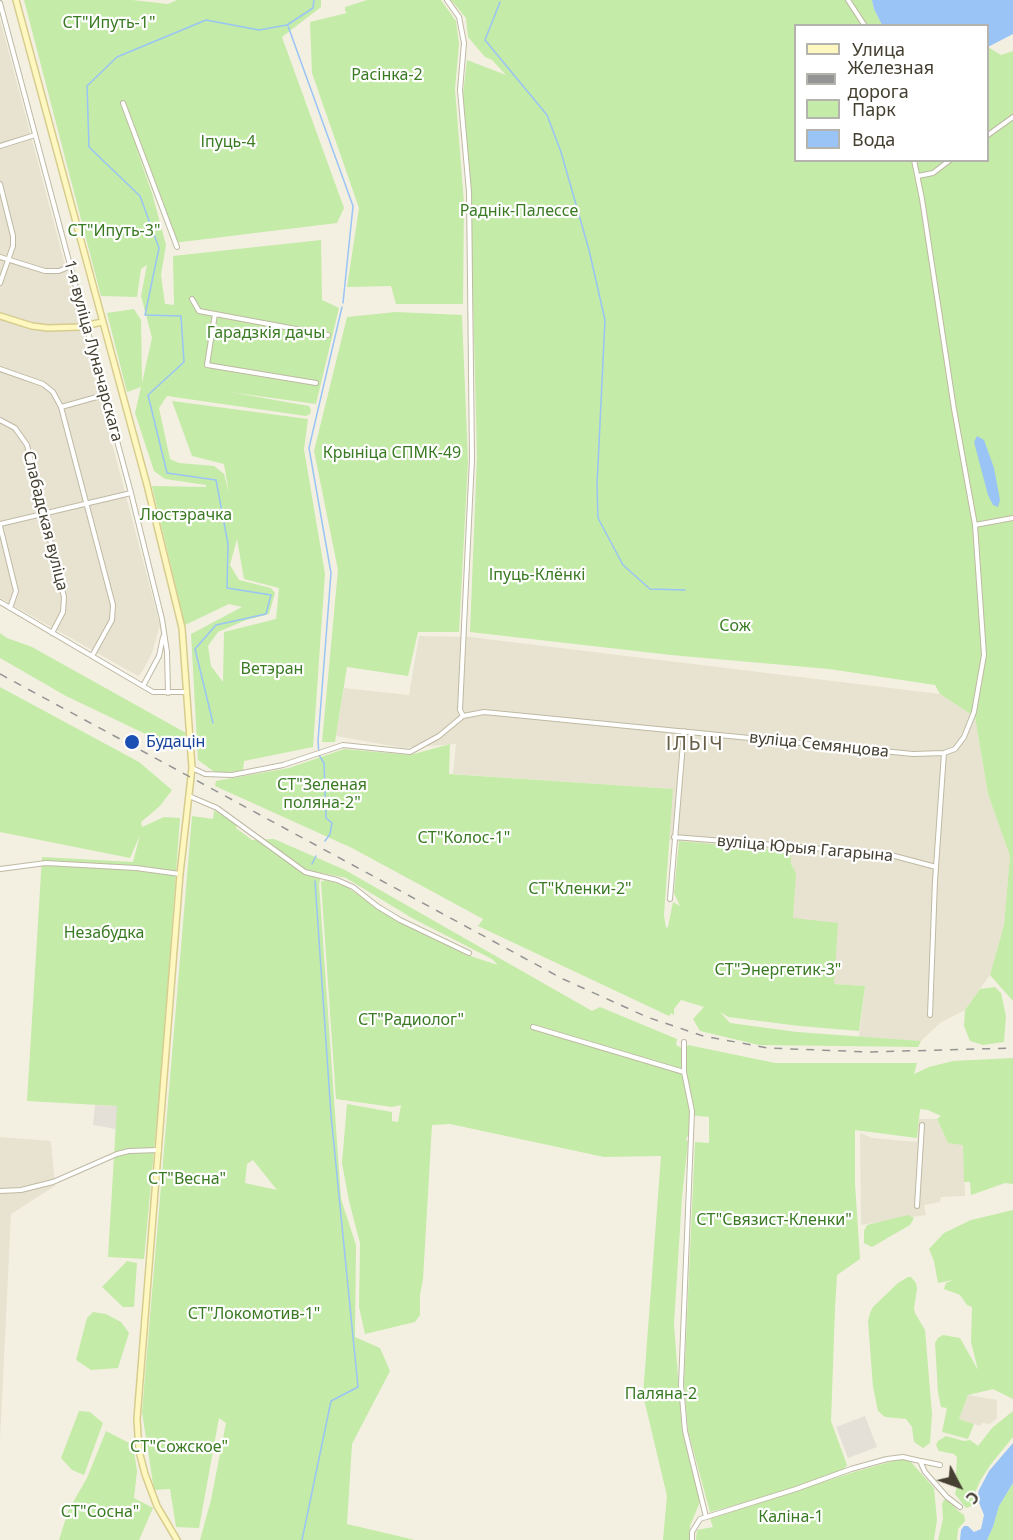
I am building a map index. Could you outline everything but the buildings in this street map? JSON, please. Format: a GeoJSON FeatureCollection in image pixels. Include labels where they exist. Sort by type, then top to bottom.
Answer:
{"type":"FeatureCollection","features":[{"type":"Feature","properties":{"kind":"street"},"geometry":{"type":"LineString","coordinates":[[16,0],[147,484],[182,628],[192,768],[180,874],[137,1419],[139,1451],[144,1474],[157,1506],[177,1540]]}},
{"type":"Feature","properties":{"kind":"street"},"geometry":{"type":"LineString","coordinates":[[192,768],[205,774],[232,775],[283,765],[319,752],[349,745],[410,752],[439,736],[463,716],[460,710],[472,459],[469,192],[460,90],[464,43],[459,17],[447,0]]}},
{"type":"Feature","properties":{"kind":"street"},"geometry":{"type":"LineString","coordinates":[[848,0],[864,24]]}},
{"type":"Feature","properties":{"kind":"street","name":"1-я вуліца Луначарскага"},"geometry":{"type":"LineString","coordinates":[[0,3],[131,493],[164,630],[168,693]]}},
{"type":"Feature","properties":{"kind":"street"},"geometry":{"type":"LineString","coordinates":[[0,36],[8,34]]}},
{"type":"Feature","properties":{"kind":"street"},"geometry":{"type":"LineString","coordinates":[[123,103],[177,247]]}},
{"type":"Feature","properties":{"kind":"street"},"geometry":{"type":"LineString","coordinates":[[989,134],[1013,117]]}},
{"type":"Feature","properties":{"kind":"street"},"geometry":{"type":"LineString","coordinates":[[0,146],[35,135]]}},
{"type":"Feature","properties":{"kind":"street"},"geometry":{"type":"LineString","coordinates":[[914,162],[975,525],[984,655],[974,712],[964,737],[955,748],[945,753],[936,867],[930,1015]]}},
{"type":"Feature","properties":{"kind":"street"},"geometry":{"type":"LineString","coordinates":[[918,176],[933,173],[947,162]]}},
{"type":"Feature","properties":{"kind":"street"},"geometry":{"type":"LineString","coordinates":[[0,184],[13,236],[13,246],[0,283]]}},
{"type":"Feature","properties":{"kind":"street"},"geometry":{"type":"LineString","coordinates":[[0,256],[45,271],[59,271],[70,266]]}},
{"type":"Feature","properties":{"kind":"street"},"geometry":{"type":"LineString","coordinates":[[192,299],[199,312],[328,335]]}},
{"type":"Feature","properties":{"kind":"street"},"geometry":{"type":"LineString","coordinates":[[215,314],[207,365],[316,382]]}},
{"type":"Feature","properties":{"kind":"street"},"geometry":{"type":"LineString","coordinates":[[0,316],[32,326],[48,328],[85,326],[102,322]]}},
{"type":"Feature","properties":{"kind":"street"},"geometry":{"type":"LineString","coordinates":[[0,369],[43,384],[53,392],[61,407],[112,605],[112,620],[92,656]]}},
{"type":"Feature","properties":{"kind":"street"},"geometry":{"type":"LineString","coordinates":[[61,407],[104,395]]}},
{"type":"Feature","properties":{"kind":"street","name":"Слабадская вуліца"},"geometry":{"type":"LineString","coordinates":[[0,420],[15,428],[24,438],[64,597],[63,612],[52,633]]}},
{"type":"Feature","properties":{"kind":"street"},"geometry":{"type":"LineString","coordinates":[[10,608],[16,591],[0,525],[131,493]]}},
{"type":"Feature","properties":{"kind":"street"},"geometry":{"type":"LineString","coordinates":[[975,525],[1013,518]]}},
{"type":"Feature","properties":{"kind":"street"},"geometry":{"type":"LineString","coordinates":[[0,602],[155,693],[186,692]]}},
{"type":"Feature","properties":{"kind":"street"},"geometry":{"type":"LineString","coordinates":[[143,686],[159,656],[164,630]]}},
{"type":"Feature","properties":{"kind":"street","name":"вуліца Семянцова"},"geometry":{"type":"LineString","coordinates":[[463,716],[484,712],[891,752],[945,753]]}},
{"type":"Feature","properties":{"kind":"street"},"geometry":{"type":"LineString","coordinates":[[670,899],[684,731]]}},
{"type":"Feature","properties":{"kind":"street"},"geometry":{"type":"LineString","coordinates":[[189,796],[217,808],[305,872],[337,880],[353,887],[400,920],[470,953]]}},
{"type":"Feature","properties":{"kind":"street","name":"вуліца Юрыя Гагарына"},"geometry":{"type":"LineString","coordinates":[[674,837],[887,854],[936,867]]}},
{"type":"Feature","properties":{"kind":"street"},"geometry":{"type":"LineString","coordinates":[[0,869],[45,863],[136,868],[180,874]]}},
{"type":"Feature","properties":{"kind":"street"},"geometry":{"type":"LineString","coordinates":[[532,1027],[684,1072]]}},
{"type":"Feature","properties":{"kind":"street"},"geometry":{"type":"LineString","coordinates":[[684,1042],[684,1072],[692,1111],[681,1385],[685,1431],[706,1517]]}},
{"type":"Feature","properties":{"kind":"street"},"geometry":{"type":"LineString","coordinates":[[917,1206],[922,1125]]}},
{"type":"Feature","properties":{"kind":"street"},"geometry":{"type":"LineString","coordinates":[[0,1191],[21,1190],[53,1182],[117,1154],[129,1151],[159,1150]]}},
{"type":"Feature","properties":{"kind":"street"},"geometry":{"type":"LineString","coordinates":[[692,1540],[692,1532],[700,1519],[887,1459],[906,1456],[940,1465]]}},
{"type":"Feature","properties":{"kind":"street"},"geometry":{"type":"LineString","coordinates":[[920,1461],[925,1472],[945,1495],[960,1507]]}},
{"type":"Feature","properties":{"kind":"shaded area"},"geometry":{"type":"Polygon","coordinates":[[[0,19],[160,625],[152,653],[138,676],[0,598],[0,19]]]}},
{"type":"Feature","properties":{"kind":"shaded area"},"geometry":{"type":"Polygon","coordinates":[[[419,636],[470,637],[940,694],[975,717],[988,794],[1010,856],[1004,925],[990,975],[965,1010],[940,1023],[921,1041],[859,1037],[865,986],[834,984],[793,918],[795,873],[791,864],[791,851],[669,840],[672,789],[453,774],[456,744],[403,748],[336,736],[344,688],[409,695],[419,636]]]}},
{"type":"Feature","properties":{"kind":"shaded area"},"geometry":{"type":"Polygon","coordinates":[[[95,1105],[118,1106],[116,1129],[93,1125],[95,1105]]]}},
{"type":"Feature","properties":{"kind":"shaded area"},"geometry":{"type":"Polygon","coordinates":[[[919,1119],[937,1119],[948,1143],[963,1144],[965,1196],[941,1197],[940,1202],[924,1205],[926,1215],[861,1225],[860,1133],[872,1138],[917,1142],[919,1119]]]}},
{"type":"Feature","properties":{"kind":"shaded area"},"geometry":{"type":"Polygon","coordinates":[[[0,1137],[51,1141],[55,1186],[11,1214],[0,1440],[0,1137]]]}},
{"type":"Feature","properties":{"kind":"shaded area"},"geometry":{"type":"Polygon","coordinates":[[[968,1395],[997,1400],[997,1418],[990,1424],[982,1423],[980,1426],[959,1419],[968,1395]]]}},
{"type":"Feature","properties":{"kind":"shaded area"},"geometry":{"type":"Polygon","coordinates":[[[865,1416],[877,1447],[848,1458],[836,1427],[865,1416]]]}},
{"type":"Feature","properties":{"kind":"green space"},"geometry":{"type":"Polygon","coordinates":[[[24,0],[132,0],[168,4],[177,0],[321,0],[321,7],[282,37],[344,208],[337,223],[173,243],[135,146],[152,193],[166,245],[161,275],[165,304],[174,305],[173,256],[321,240],[322,300],[339,308],[316,404],[229,392],[309,406],[310,414],[306,416],[167,396],[159,408],[170,459],[179,463],[214,466],[224,474],[229,493],[224,464],[192,456],[172,401],[308,419],[304,449],[325,574],[313,747],[244,761],[243,771],[216,773],[198,760],[191,634],[242,607],[229,604],[185,625],[152,486],[206,487],[206,485],[165,479],[154,471],[135,413],[141,387],[127,392],[107,313],[134,309],[141,320],[142,383],[152,338],[141,296],[147,265],[141,269],[137,297],[101,296],[24,0]],[[237,539],[230,565],[239,580],[271,588],[275,593],[269,614],[246,620],[218,632],[208,646],[211,666],[223,682],[224,632],[276,619],[279,588],[244,579],[237,539]]]}},
{"type":"Feature","properties":{"kind":"green space","name":"Расінка-2"},"geometry":{"type":"Polygon","coordinates":[[[367,0],[441,0],[456,21],[459,44],[455,89],[464,203],[463,304],[396,304],[391,286],[347,287],[359,208],[312,73],[310,22],[347,13],[345,7],[367,0]]]}},
{"type":"Feature","properties":{"kind":"green space"},"geometry":{"type":"Polygon","coordinates":[[[451,0],[872,0],[882,24],[794,24],[794,162],[989,162],[989,48],[1001,55],[1013,51],[1013,1001],[990,975],[1004,925],[1010,856],[988,794],[975,717],[940,694],[935,685],[829,669],[671,655],[470,632],[477,456],[471,222],[463,94],[467,60],[506,75],[492,60],[485,57],[468,37],[466,18],[451,0]]]}},
{"type":"Feature","properties":{"kind":"green space","name":"Крыніца СПМК-49"},"geometry":{"type":"Polygon","coordinates":[[[396,312],[462,315],[468,461],[459,632],[418,632],[408,676],[347,667],[335,742],[322,742],[338,570],[314,451],[347,317],[396,312]]]}},
{"type":"Feature","properties":{"kind":"green space"},"geometry":{"type":"Polygon","coordinates":[[[0,633],[32,647],[186,733],[179,750],[66,696],[0,658],[0,633]]]}},
{"type":"Feature","properties":{"kind":"green space","name":"Незабудка"},"geometry":{"type":"Polygon","coordinates":[[[0,687],[139,762],[172,790],[160,806],[141,822],[142,827],[164,817],[180,818],[161,1074],[144,1259],[108,1257],[117,1106],[27,1101],[42,857],[133,862],[140,835],[130,858],[0,832],[0,687]]]}},
{"type":"Feature","properties":{"kind":"green space"},"geometry":{"type":"Polygon","coordinates":[[[450,744],[449,774],[673,789],[664,915],[666,928],[673,902],[680,906],[674,893],[679,841],[791,851],[791,864],[796,873],[793,918],[838,923],[834,984],[865,986],[859,1031],[728,1017],[720,1012],[730,1023],[797,1032],[921,1041],[918,1047],[759,1045],[700,1031],[693,1019],[704,1007],[681,1000],[674,1009],[674,1015],[671,1013],[669,1016],[478,926],[483,919],[352,848],[215,786],[216,781],[289,768],[344,749],[410,755],[450,744]]]}},
{"type":"Feature","properties":{"kind":"green space"},"geometry":{"type":"Polygon","coordinates":[[[214,810],[237,825],[236,828],[252,840],[274,839],[345,870],[592,1011],[600,1007],[677,1039],[676,1045],[685,1050],[688,1045],[775,1063],[917,1063],[914,1074],[929,1067],[953,1061],[1013,1058],[1013,1184],[1005,1183],[971,1195],[970,1182],[964,1182],[963,1145],[948,1143],[937,1119],[941,1116],[928,1110],[920,1109],[917,1138],[855,1130],[855,1184],[860,1259],[837,1275],[831,1421],[847,1465],[844,1469],[794,1489],[710,1512],[688,1431],[684,1383],[695,1142],[709,1143],[709,1117],[689,1115],[674,1324],[682,1430],[700,1502],[690,1526],[689,1540],[663,1540],[667,1496],[643,1395],[661,1156],[604,1157],[450,1124],[432,1125],[420,1315],[415,1322],[365,1334],[359,1307],[360,1243],[342,1163],[347,1104],[392,1112],[392,1121],[398,1122],[401,1105],[392,1107],[336,1099],[321,882],[325,880],[344,885],[397,921],[473,957],[498,965],[492,959],[412,918],[346,878],[322,873],[319,884],[341,1199],[356,1245],[355,1337],[380,1348],[390,1371],[352,1444],[347,1524],[415,1540],[200,1540],[211,1500],[226,1423],[219,1418],[199,1528],[176,1527],[170,1489],[154,1490],[142,1412],[192,816],[213,819],[214,810]],[[253,1160],[247,1164],[245,1183],[277,1190],[253,1160]]]}},
{"type":"Feature","properties":{"kind":"green space"},"geometry":{"type":"Polygon","coordinates":[[[995,987],[1001,993],[1006,1016],[1004,1042],[983,1045],[970,1041],[964,1026],[965,1010],[980,989],[995,987]]]}},
{"type":"Feature","properties":{"kind":"green space"},"geometry":{"type":"Polygon","coordinates":[[[1013,1210],[1013,1399],[993,1389],[968,1395],[959,1419],[974,1424],[968,1439],[942,1432],[947,1408],[941,1407],[938,1392],[935,1343],[943,1335],[960,1338],[978,1370],[971,1342],[972,1307],[967,1305],[960,1295],[944,1289],[946,1283],[953,1280],[938,1283],[929,1249],[944,1233],[971,1220],[1013,1210]]]}},
{"type":"Feature","properties":{"kind":"green space"},"geometry":{"type":"Polygon","coordinates":[[[908,1215],[914,1218],[910,1225],[872,1247],[864,1243],[864,1231],[867,1225],[908,1215]]]}},
{"type":"Feature","properties":{"kind":"green space"},"geometry":{"type":"Polygon","coordinates":[[[127,1261],[137,1263],[134,1307],[123,1307],[102,1287],[127,1261]]]}},
{"type":"Feature","properties":{"kind":"green space"},"geometry":{"type":"Polygon","coordinates":[[[908,1277],[916,1283],[914,1308],[925,1330],[932,1414],[930,1443],[923,1448],[914,1442],[912,1427],[906,1419],[885,1417],[878,1411],[873,1387],[868,1321],[870,1313],[873,1307],[898,1283],[908,1277]]]}},
{"type":"Feature","properties":{"kind":"green space"},"geometry":{"type":"Polygon","coordinates":[[[93,1312],[106,1314],[121,1322],[129,1333],[118,1368],[91,1370],[76,1360],[87,1318],[93,1312]]]}},
{"type":"Feature","properties":{"kind":"green space"},"geometry":{"type":"Polygon","coordinates":[[[79,1411],[90,1412],[103,1423],[84,1475],[72,1470],[61,1458],[79,1411]]]}},
{"type":"Feature","properties":{"kind":"green space"},"geometry":{"type":"Polygon","coordinates":[[[1013,1411],[1013,1437],[980,1481],[972,1506],[966,1508],[955,1494],[958,1482],[957,1457],[954,1454],[939,1451],[936,1445],[946,1436],[964,1441],[970,1440],[978,1446],[992,1428],[1013,1411]]]}},
{"type":"Feature","properties":{"kind":"green space","name":"СТ\"Сосна\""},"geometry":{"type":"Polygon","coordinates":[[[106,1431],[133,1445],[137,1471],[134,1498],[153,1508],[139,1540],[59,1540],[68,1511],[87,1478],[106,1431]]]}},
{"type":"Feature","properties":{"kind":"green space","name":"Каліна-1"},"geometry":{"type":"Polygon","coordinates":[[[904,1458],[910,1461],[934,1488],[937,1520],[934,1540],[696,1540],[697,1530],[713,1527],[710,1519],[904,1458]]]}},
{"type":"Feature","properties":{"kind":"green space"},"geometry":{"type":"Polygon","coordinates":[[[1013,1483],[1013,1540],[987,1540],[999,1506],[1013,1483]]]}},
{"type":"Feature","properties":{"kind":"green space"},"geometry":{"type":"Polygon","coordinates":[[[948,1499],[964,1515],[965,1521],[958,1529],[957,1540],[938,1540],[943,1519],[942,1504],[948,1499]]]}},
{"type":"Feature","properties":{"kind":"water"},"geometry":{"type":"Polygon","coordinates":[[[872,0],[1013,0],[1013,34],[989,46],[989,24],[882,24],[872,0]]]}},
{"type":"Feature","properties":{"kind":"water"},"geometry":{"type":"Polygon","coordinates":[[[977,436],[984,440],[994,468],[1000,500],[998,507],[993,505],[988,495],[974,442],[977,436]]]}},
{"type":"Feature","properties":{"kind":"water"},"geometry":{"type":"Polygon","coordinates":[[[1013,1443],[1013,1483],[999,1506],[987,1540],[960,1540],[964,1526],[968,1526],[974,1532],[981,1529],[984,1515],[977,1498],[979,1490],[989,1471],[1013,1443]]]}},
{"type":"Feature","properties":{"kind":"waterway"},"geometry":{"type":"LineString","coordinates":[[213,723],[195,649],[216,625],[266,614],[271,595],[227,588],[228,544],[216,480],[167,473],[148,395],[184,362],[181,316],[145,315],[159,248],[140,196],[89,147],[87,86],[117,57],[206,20],[259,30],[287,25],[313,8],[314,0]]}},
{"type":"Feature","properties":{"kind":"waterway"},"geometry":{"type":"LineString","coordinates":[[500,2],[485,40],[547,115],[561,152],[589,250],[605,320],[597,485],[598,518],[623,565],[650,589],[685,590]]}},
{"type":"Feature","properties":{"kind":"waterway"},"geometry":{"type":"LineString","coordinates":[[288,26],[353,206],[343,303]]}},
{"type":"Feature","properties":{"kind":"waterway"},"geometry":{"type":"LineString","coordinates":[[325,841],[330,834],[332,823],[326,818],[324,763],[319,755],[318,741],[331,573],[309,448],[342,307]]}},
{"type":"Feature","properties":{"kind":"waterway"},"geometry":{"type":"LineString","coordinates":[[312,864],[316,856]]}},
{"type":"Feature","properties":{"kind":"waterway"},"geometry":{"type":"LineString","coordinates":[[302,1540],[331,1401],[358,1387],[331,1115],[315,881]]}},
{"type":"Feature","properties":{"kind":"railway"},"geometry":{"type":"LineString","coordinates":[[0,674],[563,979],[647,1017],[703,1036],[768,1048],[869,1052],[1013,1048]]}},
{"type":"Feature","properties":{"kind":"place","name":"Будацін"},"geometry":{"type":"Point","coordinates":[132,742]}},
{"type":"Feature","properties":{"kind":"district","name":"ІЛЬІЧ"},"geometry":{"type":"Point","coordinates":[695,744]}},
{"type":"Feature","properties":{"kind":"park label","name":"СТ\"Ипуть-1\""},"geometry":{"type":"Point","coordinates":[109,23]}},
{"type":"Feature","properties":{"kind":"park label","name":"Іпуць-4"},"geometry":{"type":"Point","coordinates":[228,142]}},
{"type":"Feature","properties":{"kind":"park label","name":"Раднік-Палессе"},"geometry":{"type":"Point","coordinates":[519,211]}},
{"type":"Feature","properties":{"kind":"park label","name":"СТ\"Ипуть-3\""},"geometry":{"type":"Point","coordinates":[114,231]}},
{"type":"Feature","properties":{"kind":"park label","name":"Гарадзкія дачы"},"geometry":{"type":"Point","coordinates":[266,333]}},
{"type":"Feature","properties":{"kind":"park label","name":"Люстэрачка"},"geometry":{"type":"Point","coordinates":[186,515]}},
{"type":"Feature","properties":{"kind":"park label","name":"Іпуць-Клёнкі"},"geometry":{"type":"Point","coordinates":[537,575]}},
{"type":"Feature","properties":{"kind":"park label","name":"Сож"},"geometry":{"type":"Point","coordinates":[735,626]}},
{"type":"Feature","properties":{"kind":"park label","name":"Ветэран"},"geometry":{"type":"Point","coordinates":[272,669]}},
{"type":"Feature","properties":{"kind":"park label","name":"СТ\"Зеленая поляна-2\""},"geometry":{"type":"Point","coordinates":[322,794]}},
{"type":"Feature","properties":{"kind":"park label","name":"СТ\"Колос-1\""},"geometry":{"type":"Point","coordinates":[464,838]}},
{"type":"Feature","properties":{"kind":"park label","name":"СТ\"Кленки-2\""},"geometry":{"type":"Point","coordinates":[580,889]}},
{"type":"Feature","properties":{"kind":"park label","name":"СТ\"Энергетик-3\""},"geometry":{"type":"Point","coordinates":[778,970]}},
{"type":"Feature","properties":{"kind":"park label","name":"СТ\"Радиолог\""},"geometry":{"type":"Point","coordinates":[411,1020]}},
{"type":"Feature","properties":{"kind":"park label","name":"СТ\"Весна\""},"geometry":{"type":"Point","coordinates":[187,1179]}},
{"type":"Feature","properties":{"kind":"park label","name":"СТ\"Связист-Кленки\""},"geometry":{"type":"Point","coordinates":[774,1220]}},
{"type":"Feature","properties":{"kind":"park label","name":"СТ\"Локомотив-1\""},"geometry":{"type":"Point","coordinates":[254,1314]}},
{"type":"Feature","properties":{"kind":"park label","name":"Паляна-2"},"geometry":{"type":"Point","coordinates":[661,1394]}},
{"type":"Feature","properties":{"kind":"park label","name":"СТ\"Сожское\""},"geometry":{"type":"Point","coordinates":[179,1447]}}]}
